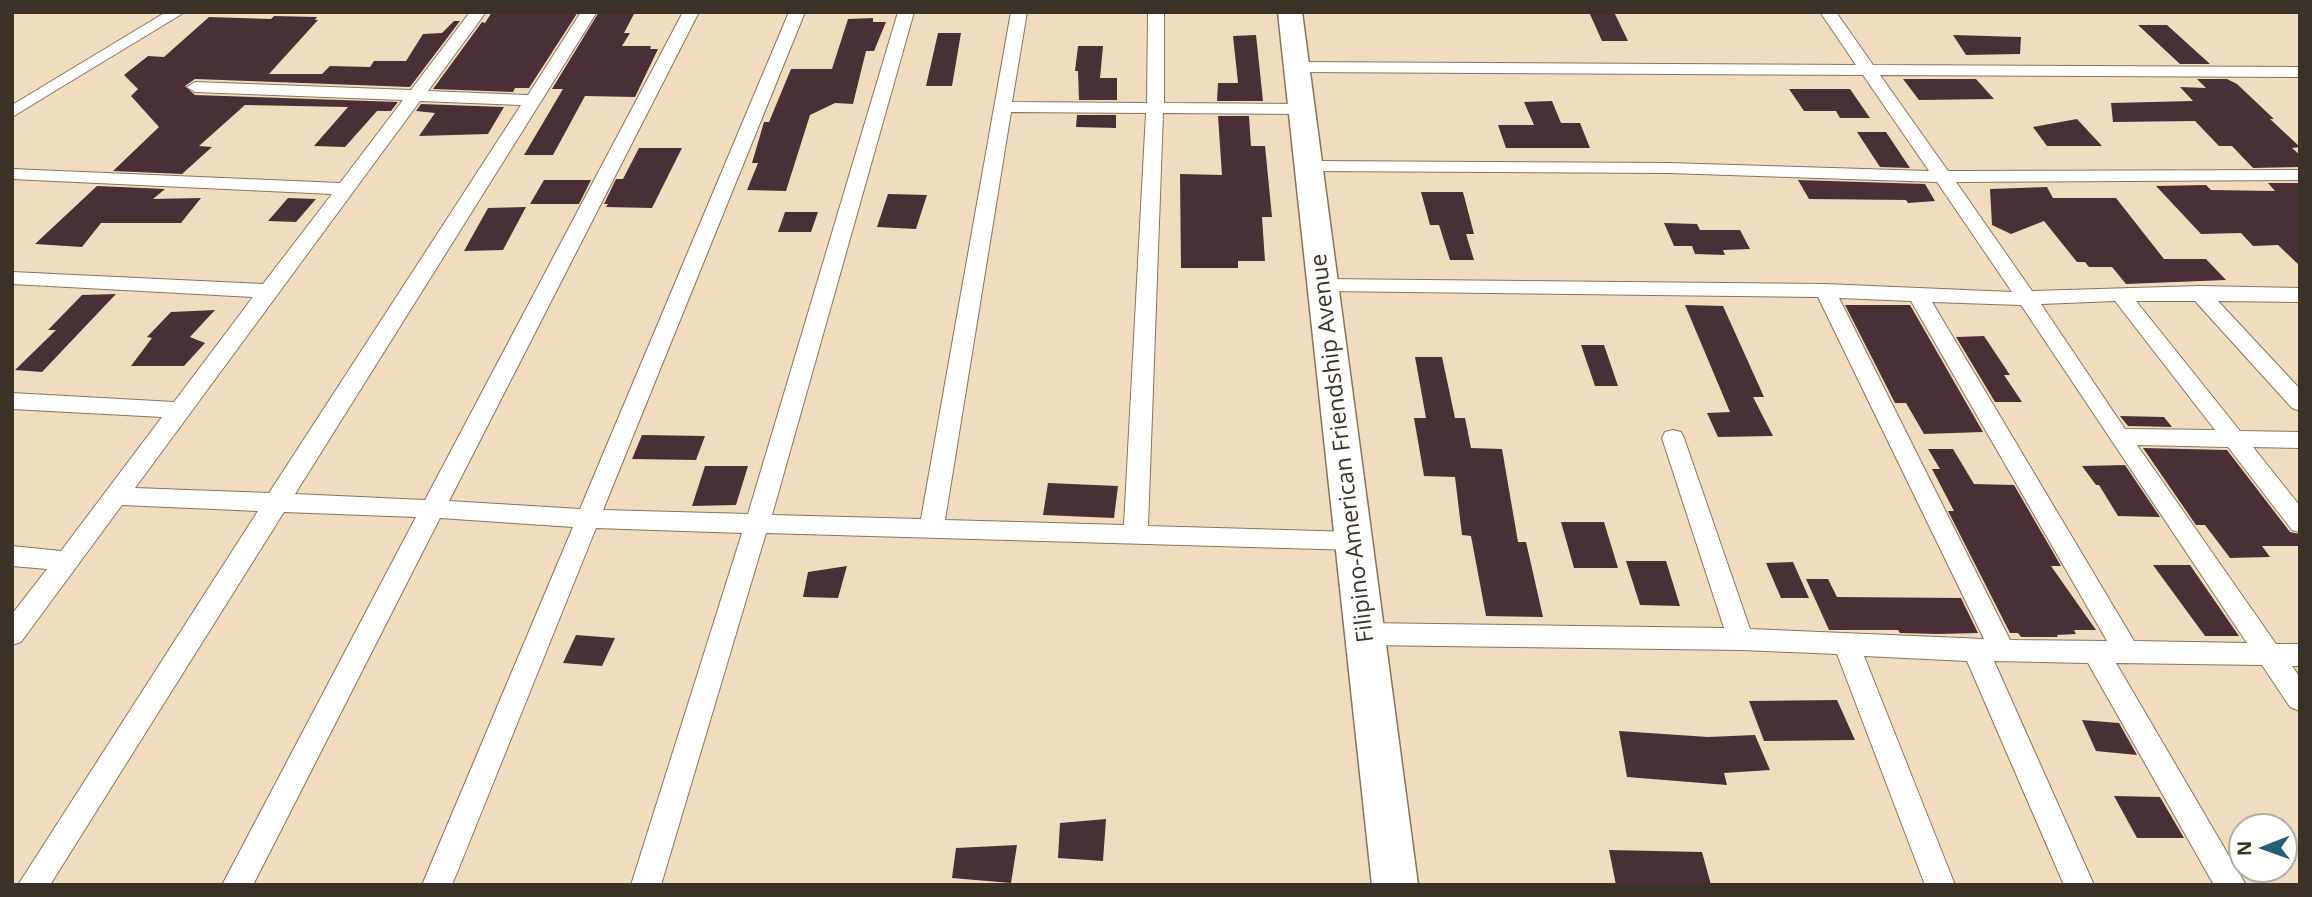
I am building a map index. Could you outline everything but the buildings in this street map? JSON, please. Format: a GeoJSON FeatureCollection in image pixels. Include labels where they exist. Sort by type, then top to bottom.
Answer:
{"type":"FeatureCollection","features":[{"type":"Feature","properties":{"kind":"main road","name":"Filipino-American Friendship Avenue"},"geometry":{"type":"LineString","coordinates":[[1290,12],[1395,885]]}},
{"type":"Feature","properties":{"kind":"street"},"geometry":{"type":"LineString","coordinates":[[12,112],[177,12]]}},
{"type":"Feature","properties":{"kind":"street"},"geometry":{"type":"LineString","coordinates":[[12,634],[478,12]]}},
{"type":"Feature","properties":{"kind":"street"},"geometry":{"type":"LineString","coordinates":[[33,885],[589,12]]}},
{"type":"Feature","properties":{"kind":"street"},"geometry":{"type":"LineString","coordinates":[[237,885],[691,12]]}},
{"type":"Feature","properties":{"kind":"street"},"geometry":{"type":"LineString","coordinates":[[437,885],[797,12]]}},
{"type":"Feature","properties":{"kind":"street"},"geometry":{"type":"LineString","coordinates":[[646,885],[757,524],[906,12]]}},
{"type":"Feature","properties":{"kind":"street"},"geometry":{"type":"LineString","coordinates":[[931,530],[1019,12]]}},
{"type":"Feature","properties":{"kind":"street"},"geometry":{"type":"LineString","coordinates":[[1136,536],[1155,108],[1156,12]]}},
{"type":"Feature","properties":{"kind":"street"},"geometry":{"type":"LineString","coordinates":[[1828,12],[2028,299],[2119,438],[2300,699]]}},
{"type":"Feature","properties":{"kind":"street"},"geometry":{"type":"LineString","coordinates":[[1297,67],[2300,72]]}},
{"type":"Feature","properties":{"kind":"street"},"geometry":{"type":"LineString","coordinates":[[195,87],[532,100]]}},
{"type":"Feature","properties":{"kind":"street"},"geometry":{"type":"LineString","coordinates":[[1001,107],[1303,110]]}},
{"type":"Feature","properties":{"kind":"street"},"geometry":{"type":"LineString","coordinates":[[1310,166],[1681,168],[1941,177],[2300,175]]}},
{"type":"Feature","properties":{"kind":"street"},"geometry":{"type":"LineString","coordinates":[[12,174],[345,189]]}},
{"type":"Feature","properties":{"kind":"street"},"geometry":{"type":"LineString","coordinates":[[12,278],[268,290]]}},
{"type":"Feature","properties":{"kind":"street"},"geometry":{"type":"LineString","coordinates":[[1324,285],[1825,291],[1978,299],[2028,299],[2120,293],[2298,296]]}},
{"type":"Feature","properties":{"kind":"street"},"geometry":{"type":"LineString","coordinates":[[1825,291],[1989,650],[2079,885]]}},
{"type":"Feature","properties":{"kind":"street"},"geometry":{"type":"LineString","coordinates":[[2120,293],[2300,523]]}},
{"type":"Feature","properties":{"kind":"street"},"geometry":{"type":"LineString","coordinates":[[2199,293],[2300,403]]}},
{"type":"Feature","properties":{"kind":"street"},"geometry":{"type":"LineString","coordinates":[[1917,294],[2126,651]]}},
{"type":"Feature","properties":{"kind":"street"},"geometry":{"type":"LineString","coordinates":[[12,401],[179,410]]}},
{"type":"Feature","properties":{"kind":"street"},"geometry":{"type":"LineString","coordinates":[[2119,438],[2231,437],[2300,440]]}},
{"type":"Feature","properties":{"kind":"street"},"geometry":{"type":"LineString","coordinates":[[1673,438],[1741,639]]}},
{"type":"Feature","properties":{"kind":"street"},"geometry":{"type":"LineString","coordinates":[[116,496],[434,509],[589,519],[1354,541]]}},
{"type":"Feature","properties":{"kind":"street"},"geometry":{"type":"LineString","coordinates":[[12,556],[68,561]]}},
{"type":"Feature","properties":{"kind":"street"},"geometry":{"type":"LineString","coordinates":[[1365,634],[1741,639],[1989,650],[2300,655]]}},
{"type":"Feature","properties":{"kind":"street"},"geometry":{"type":"LineString","coordinates":[[1846,643],[1940,885]]}},
{"type":"Feature","properties":{"kind":"street"},"geometry":{"type":"LineString","coordinates":[[2095,651],[2231,885]]}}]}
